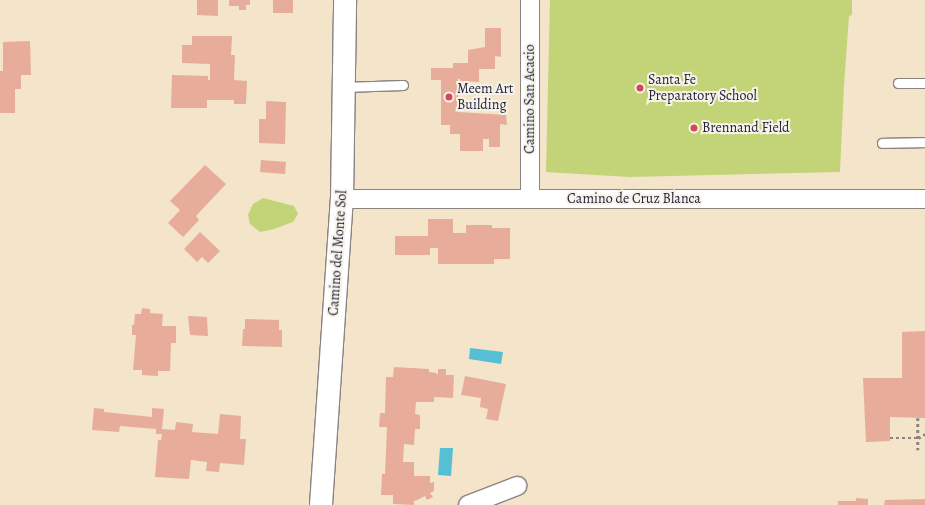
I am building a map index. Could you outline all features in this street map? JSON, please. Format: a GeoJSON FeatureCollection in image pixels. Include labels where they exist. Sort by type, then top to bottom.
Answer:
{"type":"FeatureCollection","features":[{"type":"Feature","properties":{"kind":"street","name":"Camino del Monte Sol"},"geometry":{"type":"LineString","coordinates":[[321,505],[342,199],[344,0]]}},
{"type":"Feature","properties":{"kind":"street","name":"Camino San Acacio"},"geometry":{"type":"LineString","coordinates":[[530,0],[530,198]]}},
{"type":"Feature","properties":{"kind":"street","name":"Camino de Cruz Blanca"},"geometry":{"type":"LineString","coordinates":[[342,199],[925,199]]}},
{"type":"Feature","properties":{"kind":"street"},"geometry":{"type":"LineString","coordinates":[[468,505],[517,486]]}},
{"type":"Feature","properties":{"kind":"lane"},"geometry":{"type":"LineString","coordinates":[[898,83],[925,83]]}},
{"type":"Feature","properties":{"kind":"lane"},"geometry":{"type":"LineString","coordinates":[[344,87],[403,85]]}},
{"type":"Feature","properties":{"kind":"lane"},"geometry":{"type":"LineString","coordinates":[[882,143],[925,142]]}},
{"type":"Feature","properties":{"kind":"path"},"geometry":{"type":"LineString","coordinates":[[918,418],[918,450]]}},
{"type":"Feature","properties":{"kind":"path"},"geometry":{"type":"LineString","coordinates":[[890,438],[918,438],[925,434]]}},
{"type":"Feature","properties":{"kind":"green space","name":"Brennand Field"},"geometry":{"type":"Polygon","coordinates":[[[550,0],[852,0],[852,15],[849,16],[844,85],[840,172],[630,177],[546,172],[550,0]]]}},
{"type":"Feature","properties":{"kind":"green space"},"geometry":{"type":"Polygon","coordinates":[[[263,198],[294,206],[298,214],[293,222],[260,232],[250,224],[248,215],[253,204],[263,198]]]}},
{"type":"Feature","properties":{"kind":"water"},"geometry":{"type":"Polygon","coordinates":[[[470,348],[503,352],[501,364],[469,359],[470,348]]]}},
{"type":"Feature","properties":{"kind":"water"},"geometry":{"type":"Polygon","coordinates":[[[440,448],[453,448],[451,476],[438,475],[440,448]]]}},
{"type":"Feature","properties":{"kind":"building"},"geometry":{"type":"Polygon","coordinates":[[[197,0],[218,0],[218,16],[197,15],[197,0]]]}},
{"type":"Feature","properties":{"kind":"building"},"geometry":{"type":"Polygon","coordinates":[[[229,0],[250,0],[250,5],[246,5],[246,10],[239,10],[239,6],[229,6],[229,0]]]}},
{"type":"Feature","properties":{"kind":"building"},"geometry":{"type":"Polygon","coordinates":[[[273,0],[293,0],[293,13],[273,13],[273,0]]]}},
{"type":"Feature","properties":{"kind":"building","name":"Meem Art Building"},"geometry":{"type":"Polygon","coordinates":[[[485,28],[501,28],[501,57],[495,56],[495,69],[479,69],[479,82],[460,81],[460,79],[458,79],[458,112],[506,115],[507,125],[500,124],[500,147],[489,147],[489,139],[483,139],[483,151],[460,151],[460,134],[450,134],[450,125],[441,125],[441,80],[431,80],[431,68],[453,68],[453,63],[468,63],[468,50],[485,47],[485,28]]]}},
{"type":"Feature","properties":{"kind":"building"},"geometry":{"type":"Polygon","coordinates":[[[192,36],[232,36],[231,55],[235,55],[234,80],[247,81],[246,104],[234,104],[234,100],[207,100],[207,108],[171,108],[172,75],[208,76],[208,80],[210,80],[210,64],[182,63],[182,45],[192,45],[192,36]]]}},
{"type":"Feature","properties":{"kind":"building"},"geometry":{"type":"Polygon","coordinates":[[[30,41],[31,75],[21,75],[21,89],[15,89],[15,113],[0,113],[0,71],[3,71],[3,42],[30,41]]]}},
{"type":"Feature","properties":{"kind":"building"},"geometry":{"type":"Polygon","coordinates":[[[266,101],[286,102],[285,144],[259,143],[259,119],[266,119],[266,101]]]}},
{"type":"Feature","properties":{"kind":"building"},"geometry":{"type":"Polygon","coordinates":[[[261,160],[286,162],[285,174],[260,172],[261,160]]]}},
{"type":"Feature","properties":{"kind":"building"},"geometry":{"type":"Polygon","coordinates":[[[205,165],[226,184],[196,216],[199,220],[183,237],[168,223],[180,210],[170,201],[205,165]]]}},
{"type":"Feature","properties":{"kind":"building"},"geometry":{"type":"Polygon","coordinates":[[[428,219],[453,219],[453,233],[466,233],[466,225],[492,225],[492,228],[510,228],[510,259],[494,259],[494,264],[438,264],[438,248],[430,248],[430,255],[395,255],[395,236],[428,236],[428,219]]]}},
{"type":"Feature","properties":{"kind":"building"},"geometry":{"type":"Polygon","coordinates":[[[200,232],[220,251],[208,263],[202,257],[197,262],[184,249],[200,232]]]}},
{"type":"Feature","properties":{"kind":"building"},"geometry":{"type":"Polygon","coordinates":[[[142,308],[150,309],[150,313],[163,314],[162,326],[176,326],[176,343],[171,343],[170,371],[158,371],[158,376],[142,375],[142,370],[133,370],[136,335],[132,335],[132,325],[134,325],[135,314],[141,314],[142,308]]]}},
{"type":"Feature","properties":{"kind":"building"},"geometry":{"type":"Polygon","coordinates":[[[188,316],[207,317],[208,336],[190,335],[188,316]]]}},
{"type":"Feature","properties":{"kind":"building"},"geometry":{"type":"Polygon","coordinates":[[[245,319],[279,320],[279,330],[282,330],[282,347],[242,346],[245,319]]]}},
{"type":"Feature","properties":{"kind":"building"},"geometry":{"type":"Polygon","coordinates":[[[925,331],[925,418],[890,417],[890,441],[866,442],[863,378],[902,378],[902,332],[925,331]]]}},
{"type":"Feature","properties":{"kind":"building"},"geometry":{"type":"Polygon","coordinates":[[[394,367],[429,369],[429,372],[436,373],[438,375],[438,369],[446,369],[446,375],[454,375],[453,398],[434,397],[434,402],[416,402],[415,414],[420,415],[420,429],[415,429],[414,445],[404,444],[403,462],[414,462],[414,476],[430,476],[430,483],[434,482],[434,491],[430,493],[433,497],[427,500],[425,496],[415,501],[414,500],[414,505],[393,504],[393,495],[381,495],[382,474],[385,474],[387,427],[379,427],[380,413],[385,413],[386,377],[393,377],[394,367]]]}},
{"type":"Feature","properties":{"kind":"building"},"geometry":{"type":"Polygon","coordinates":[[[465,376],[506,384],[498,421],[486,419],[488,409],[480,407],[481,398],[461,395],[465,376]]]}},
{"type":"Feature","properties":{"kind":"building"},"geometry":{"type":"Polygon","coordinates":[[[94,408],[104,409],[104,412],[152,417],[152,408],[164,409],[162,429],[175,430],[176,422],[193,424],[192,432],[218,434],[220,414],[241,416],[240,439],[246,439],[244,465],[220,463],[219,472],[206,471],[207,462],[191,460],[189,479],[155,477],[158,440],[161,440],[162,434],[156,434],[156,429],[120,426],[119,432],[92,430],[94,408]]]}},
{"type":"Feature","properties":{"kind":"building"},"geometry":{"type":"Polygon","coordinates":[[[856,498],[868,499],[868,505],[838,505],[838,501],[856,501],[856,498]]]}},
{"type":"Feature","properties":{"kind":"building"},"geometry":{"type":"Polygon","coordinates":[[[925,499],[925,505],[884,505],[885,500],[925,499]]]}},
{"type":"Feature","properties":{"kind":"place","name":"Santa Fe Preparatory School"},"geometry":{"type":"Point","coordinates":[640,88]}},
{"type":"Feature","properties":{"kind":"place","name":"Meem Art Building"},"geometry":{"type":"Point","coordinates":[449,97]}},
{"type":"Feature","properties":{"kind":"place","name":"Brennand Field"},"geometry":{"type":"Point","coordinates":[694,128]}}]}
